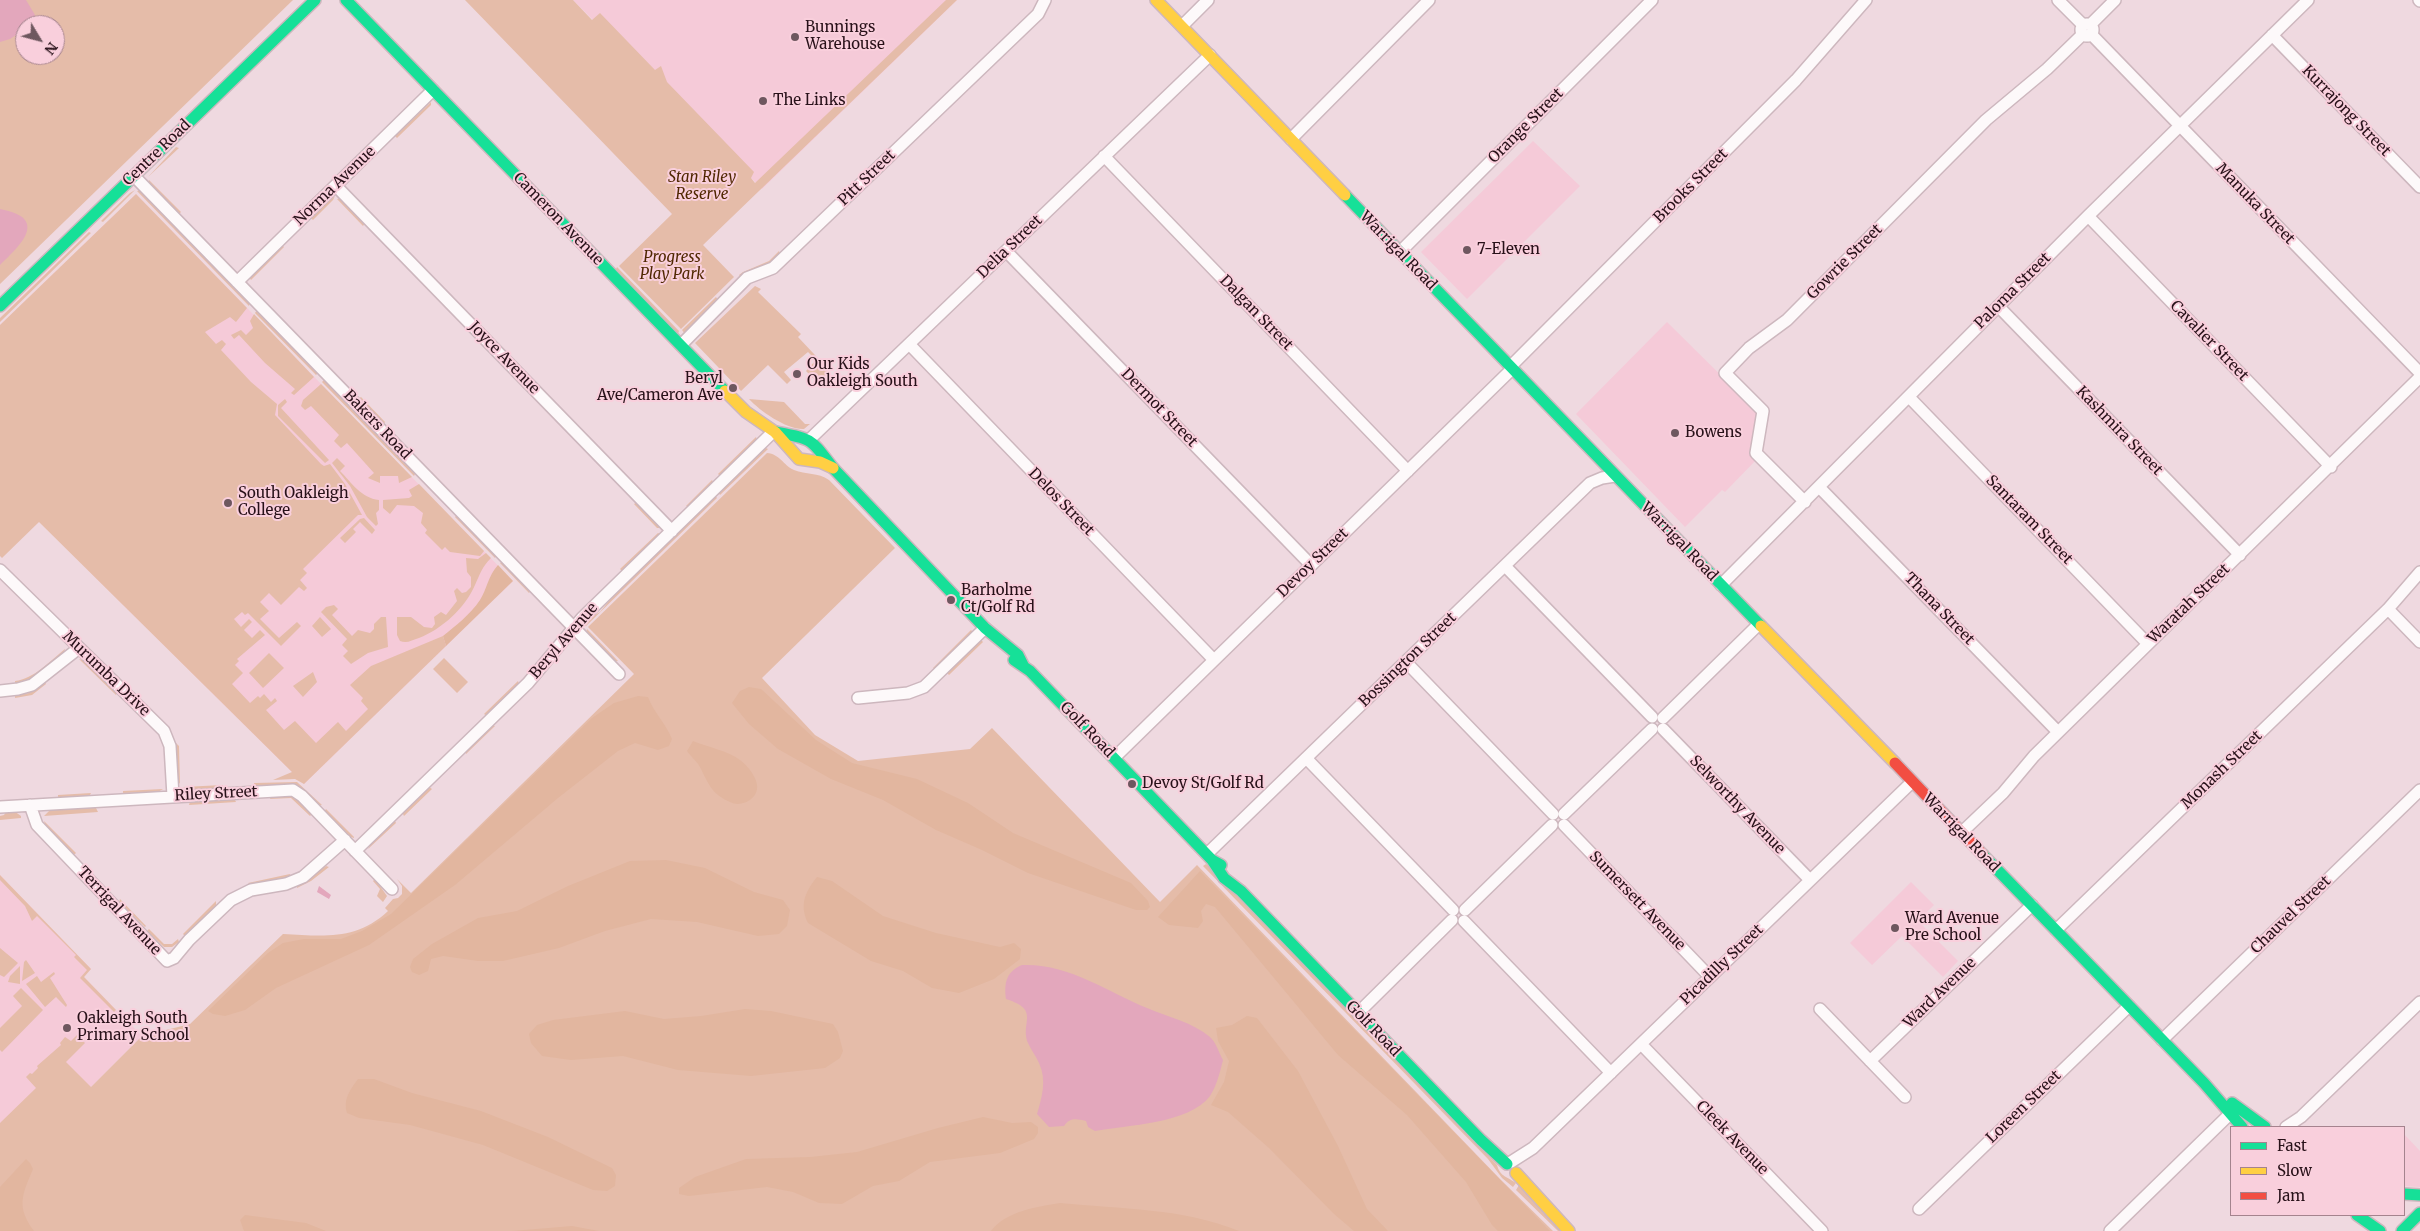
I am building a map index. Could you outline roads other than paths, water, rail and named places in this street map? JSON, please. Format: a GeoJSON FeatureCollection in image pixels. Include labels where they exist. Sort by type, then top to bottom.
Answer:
{"type":"FeatureCollection","features":[{"type":"Feature","properties":{"kind":"main road","name":"Centre Road"},"geometry":{"type":"LineString","coordinates":[[0,306],[315,0]]}},
{"type":"Feature","properties":{"kind":"main road","name":"Cameron Avenue"},"geometry":{"type":"LineString","coordinates":[[346,0],[746,412],[774,432],[792,451]]}},
{"type":"Feature","properties":{"kind":"main road","name":"Warrigal Road"},"geometry":{"type":"LineString","coordinates":[[1156,0],[1961,833],[2233,1111],[2241,1126]]}},
{"type":"Feature","properties":{"kind":"main road","name":"Cameron Avenue"},"geometry":{"type":"LineString","coordinates":[[774,432],[781,432],[809,441]]}},
{"type":"Feature","properties":{"kind":"main road"},"geometry":{"type":"LineString","coordinates":[[809,441],[815,453],[806,460],[799,459],[792,451],[793,444],[809,441]]}},
{"type":"Feature","properties":{"kind":"main road","name":"Golf Road"},"geometry":{"type":"LineString","coordinates":[[809,441],[1001,643],[1007,654],[1023,664],[1210,857],[1215,868],[1233,887],[1241,892],[1481,1140],[1513,1167],[1569,1231]]}},
{"type":"Feature","properties":{"kind":"main road","name":"Golf Road"},"geometry":{"type":"LineString","coordinates":[[806,460],[833,468]]}},
{"type":"Feature","properties":{"kind":"main road","name":"Warrigal Road"},"geometry":{"type":"LineString","coordinates":[[2233,1111],[2263,1126]]}},
{"type":"Feature","properties":{"kind":"main road"},"geometry":{"type":"LineString","coordinates":[[2405,1194],[2420,1195]]}},
{"type":"Feature","properties":{"kind":"main road"},"geometry":{"type":"LineString","coordinates":[[2402,1231],[2420,1213]]}},
{"type":"Feature","properties":{"kind":"main road"},"geometry":{"type":"LineString","coordinates":[[2352,1216],[2356,1228]]}},
{"type":"Feature","properties":{"kind":"main road"},"geometry":{"type":"LineString","coordinates":[[2358,1216],[2380,1231]]}},
{"type":"Feature","properties":{"kind":"main road"},"geometry":{"type":"LineString","coordinates":[[2402,1216],[2420,1230]]}},
{"type":"Feature","properties":{"kind":"street","name":"Pitt Street"},"geometry":{"type":"LineString","coordinates":[[681,344],[747,278],[773,268],[1038,14],[1045,0]]}},
{"type":"Feature","properties":{"kind":"street"},"geometry":{"type":"LineString","coordinates":[[1182,26],[1208,0]]}},
{"type":"Feature","properties":{"kind":"street"},"geometry":{"type":"LineString","coordinates":[[1291,139],[1430,0]]}},
{"type":"Feature","properties":{"kind":"street","name":"Orange Street"},"geometry":{"type":"LineString","coordinates":[[1400,252],[1652,0]]}},
{"type":"Feature","properties":{"kind":"street","name":"Brooks Street"},"geometry":{"type":"LineString","coordinates":[[1511,368],[1796,80],[1866,0]]}},
{"type":"Feature","properties":{"kind":"street","name":"Manuka Street"},"geometry":{"type":"LineString","coordinates":[[2058,0],[2420,373]]}},
{"type":"Feature","properties":{"kind":"street","name":"Gowrie Street"},"geometry":{"type":"LineString","coordinates":[[1804,502],[1756,452],[1763,411],[1725,373],[1749,348],[1788,320],[1986,120],[2047,69],[2115,0]]}},
{"type":"Feature","properties":{"kind":"street","name":"Paloma Street"},"geometry":{"type":"LineString","coordinates":[[1721,585],[2088,216],[2308,0]]}},
{"type":"Feature","properties":{"kind":"street","name":"Kurrajong Street"},"geometry":{"type":"LineString","coordinates":[[2272,35],[2420,187]]}},
{"type":"Feature","properties":{"kind":"street","name":"Delia Street"},"geometry":{"type":"LineString","coordinates":[[809,441],[1210,55]]}},
{"type":"Feature","properties":{"kind":"street","name":"Norma Avenue"},"geometry":{"type":"LineString","coordinates":[[237,282],[434,90]]}},
{"type":"Feature","properties":{"kind":"street","name":"Dalgan Street"},"geometry":{"type":"LineString","coordinates":[[1104,156],[1408,471]]}},
{"type":"Feature","properties":{"kind":"street","name":"Bakers Road"},"geometry":{"type":"LineString","coordinates":[[134,176],[619,674]]}},
{"type":"Feature","properties":{"kind":"street","name":"Joyce Avenue"},"geometry":{"type":"LineString","coordinates":[[336,186],[672,531]]}},
{"type":"Feature","properties":{"kind":"street","name":"Cavalier Street"},"geometry":{"type":"LineString","coordinates":[[2088,216],[2331,467]]}},
{"type":"Feature","properties":{"kind":"street","name":"Dermot Street"},"geometry":{"type":"LineString","coordinates":[[1006,250],[1311,566]]}},
{"type":"Feature","properties":{"kind":"street","name":"Kashmira Street"},"geometry":{"type":"LineString","coordinates":[[1998,306],[2240,555]]}},
{"type":"Feature","properties":{"kind":"street","name":"Delos Street"},"geometry":{"type":"LineString","coordinates":[[909,344],[1214,660]]}},
{"type":"Feature","properties":{"kind":"street","name":"Devoy Street"},"geometry":{"type":"LineString","coordinates":[[1114,758],[1511,368]]}},
{"type":"Feature","properties":{"kind":"street","name":"Waratah Street"},"geometry":{"type":"LineString","coordinates":[[1961,833],[2003,793],[2034,756],[2058,732],[2331,467],[2420,377]]}},
{"type":"Feature","properties":{"kind":"street","name":"Santaram Street"},"geometry":{"type":"LineString","coordinates":[[1909,397],[2148,644]]}},
{"type":"Feature","properties":{"kind":"street","name":"Beryl Avenue"},"geometry":{"type":"LineString","coordinates":[[356,851],[528,683],[582,618],[774,432]]}},
{"type":"Feature","properties":{"kind":"street","name":"Bossington Street"},"geometry":{"type":"LineString","coordinates":[[1210,857],[1306,758],[1590,484],[1602,478],[1615,476]]}},
{"type":"Feature","properties":{"kind":"street","name":"Thana Street"},"geometry":{"type":"LineString","coordinates":[[1819,486],[2058,732]]}},
{"type":"Feature","properties":{"kind":"street","name":"Selworthy Avenue"},"geometry":{"type":"LineString","coordinates":[[1505,566],[1810,880]]}},
{"type":"Feature","properties":{"kind":"street","name":"Murumba Drive"},"geometry":{"type":"LineString","coordinates":[[0,570],[167,736],[170,746],[173,796]]}},
{"type":"Feature","properties":{"kind":"street","name":"Monash Street"},"geometry":{"type":"LineString","coordinates":[[2056,930],[2388,609],[2420,572]]}},
{"type":"Feature","properties":{"kind":"street"},"geometry":{"type":"LineString","coordinates":[[2388,609],[2420,642]]}},
{"type":"Feature","properties":{"kind":"street"},"geometry":{"type":"LineString","coordinates":[[1358,1013],[1759,624]]}},
{"type":"Feature","properties":{"kind":"street"},"geometry":{"type":"LineString","coordinates":[[858,698],[908,693],[924,687],[985,628]]}},
{"type":"Feature","properties":{"kind":"street"},"geometry":{"type":"LineString","coordinates":[[0,691],[32,685],[79,648]]}},
{"type":"Feature","properties":{"kind":"street","name":"Sumersett Avenue"},"geometry":{"type":"LineString","coordinates":[[1406,662],[1710,977]]}},
{"type":"Feature","properties":{"kind":"street"},"geometry":{"type":"LineString","coordinates":[[1306,758],[1611,1073]]}},
{"type":"Feature","properties":{"kind":"street","name":"Picadilly Street"},"geometry":{"type":"LineString","coordinates":[[1513,1167],[1912,782]]}},
{"type":"Feature","properties":{"kind":"street","name":"Riley Street"},"geometry":{"type":"LineString","coordinates":[[0,807],[293,790],[302,796],[392,889]]}},
{"type":"Feature","properties":{"kind":"street","name":"Chauvel Street"},"geometry":{"type":"LineString","coordinates":[[2162,1040],[2420,790]]}},
{"type":"Feature","properties":{"kind":"street","name":"Terrigal Avenue"},"geometry":{"type":"LineString","coordinates":[[30,805],[37,825],[167,961],[174,958],[189,940],[231,900],[251,890],[286,884],[303,877],[345,840]]}},
{"type":"Feature","properties":{"kind":"street","name":"Ward Avenue"},"geometry":{"type":"LineString","coordinates":[[1870,1060],[2032,905]]}},
{"type":"Feature","properties":{"kind":"street"},"geometry":{"type":"LineString","coordinates":[[2298,1122],[2420,1002]]}},
{"type":"Feature","properties":{"kind":"street","name":"Loreen Street"},"geometry":{"type":"LineString","coordinates":[[1919,1210],[2129,1006]]}},
{"type":"Feature","properties":{"kind":"street"},"geometry":{"type":"LineString","coordinates":[[1820,1009],[1905,1097]]}},
{"type":"Feature","properties":{"kind":"street","name":"Cleek Avenue"},"geometry":{"type":"LineString","coordinates":[[1641,1044],[1822,1231]]}},
{"type":"Feature","properties":{"kind":"street"},"geometry":{"type":"LineString","coordinates":[[2110,1231],[2233,1111]]}},
{"type":"Feature","properties":{"kind":"place","name":"Bunnings Warehouse"},"geometry":{"type":"Point","coordinates":[795,37]}},
{"type":"Feature","properties":{"kind":"place","name":"The Links"},"geometry":{"type":"Point","coordinates":[763,101]}},
{"type":"Feature","properties":{"kind":"place","name":"7-Eleven"},"geometry":{"type":"Point","coordinates":[1467,250]}},
{"type":"Feature","properties":{"kind":"place","name":"Our Kids Oakleigh South"},"geometry":{"type":"Point","coordinates":[797,374]}},
{"type":"Feature","properties":{"kind":"place","name":"Beryl Ave/Cameron Ave"},"geometry":{"type":"Point","coordinates":[733,388]}},
{"type":"Feature","properties":{"kind":"place","name":"Bowens"},"geometry":{"type":"Point","coordinates":[1675,433]}},
{"type":"Feature","properties":{"kind":"place","name":"South Oakleigh College"},"geometry":{"type":"Point","coordinates":[228,503]}},
{"type":"Feature","properties":{"kind":"place","name":"Barholme Ct/Golf Rd"},"geometry":{"type":"Point","coordinates":[951,600]}},
{"type":"Feature","properties":{"kind":"place","name":"Devoy St/Golf Rd"},"geometry":{"type":"Point","coordinates":[1132,784]}},
{"type":"Feature","properties":{"kind":"place","name":"Ward Avenue Pre School"},"geometry":{"type":"Point","coordinates":[1895,928]}},
{"type":"Feature","properties":{"kind":"place","name":"Oakleigh South Primary School"},"geometry":{"type":"Point","coordinates":[67,1028]}},
{"type":"Feature","properties":{"kind":"park label","name":"Stan Riley Reserve"},"geometry":{"type":"Point","coordinates":[702,186]}},
{"type":"Feature","properties":{"kind":"park label","name":"Progress Play Park"},"geometry":{"type":"Point","coordinates":[672,266]}}]}
